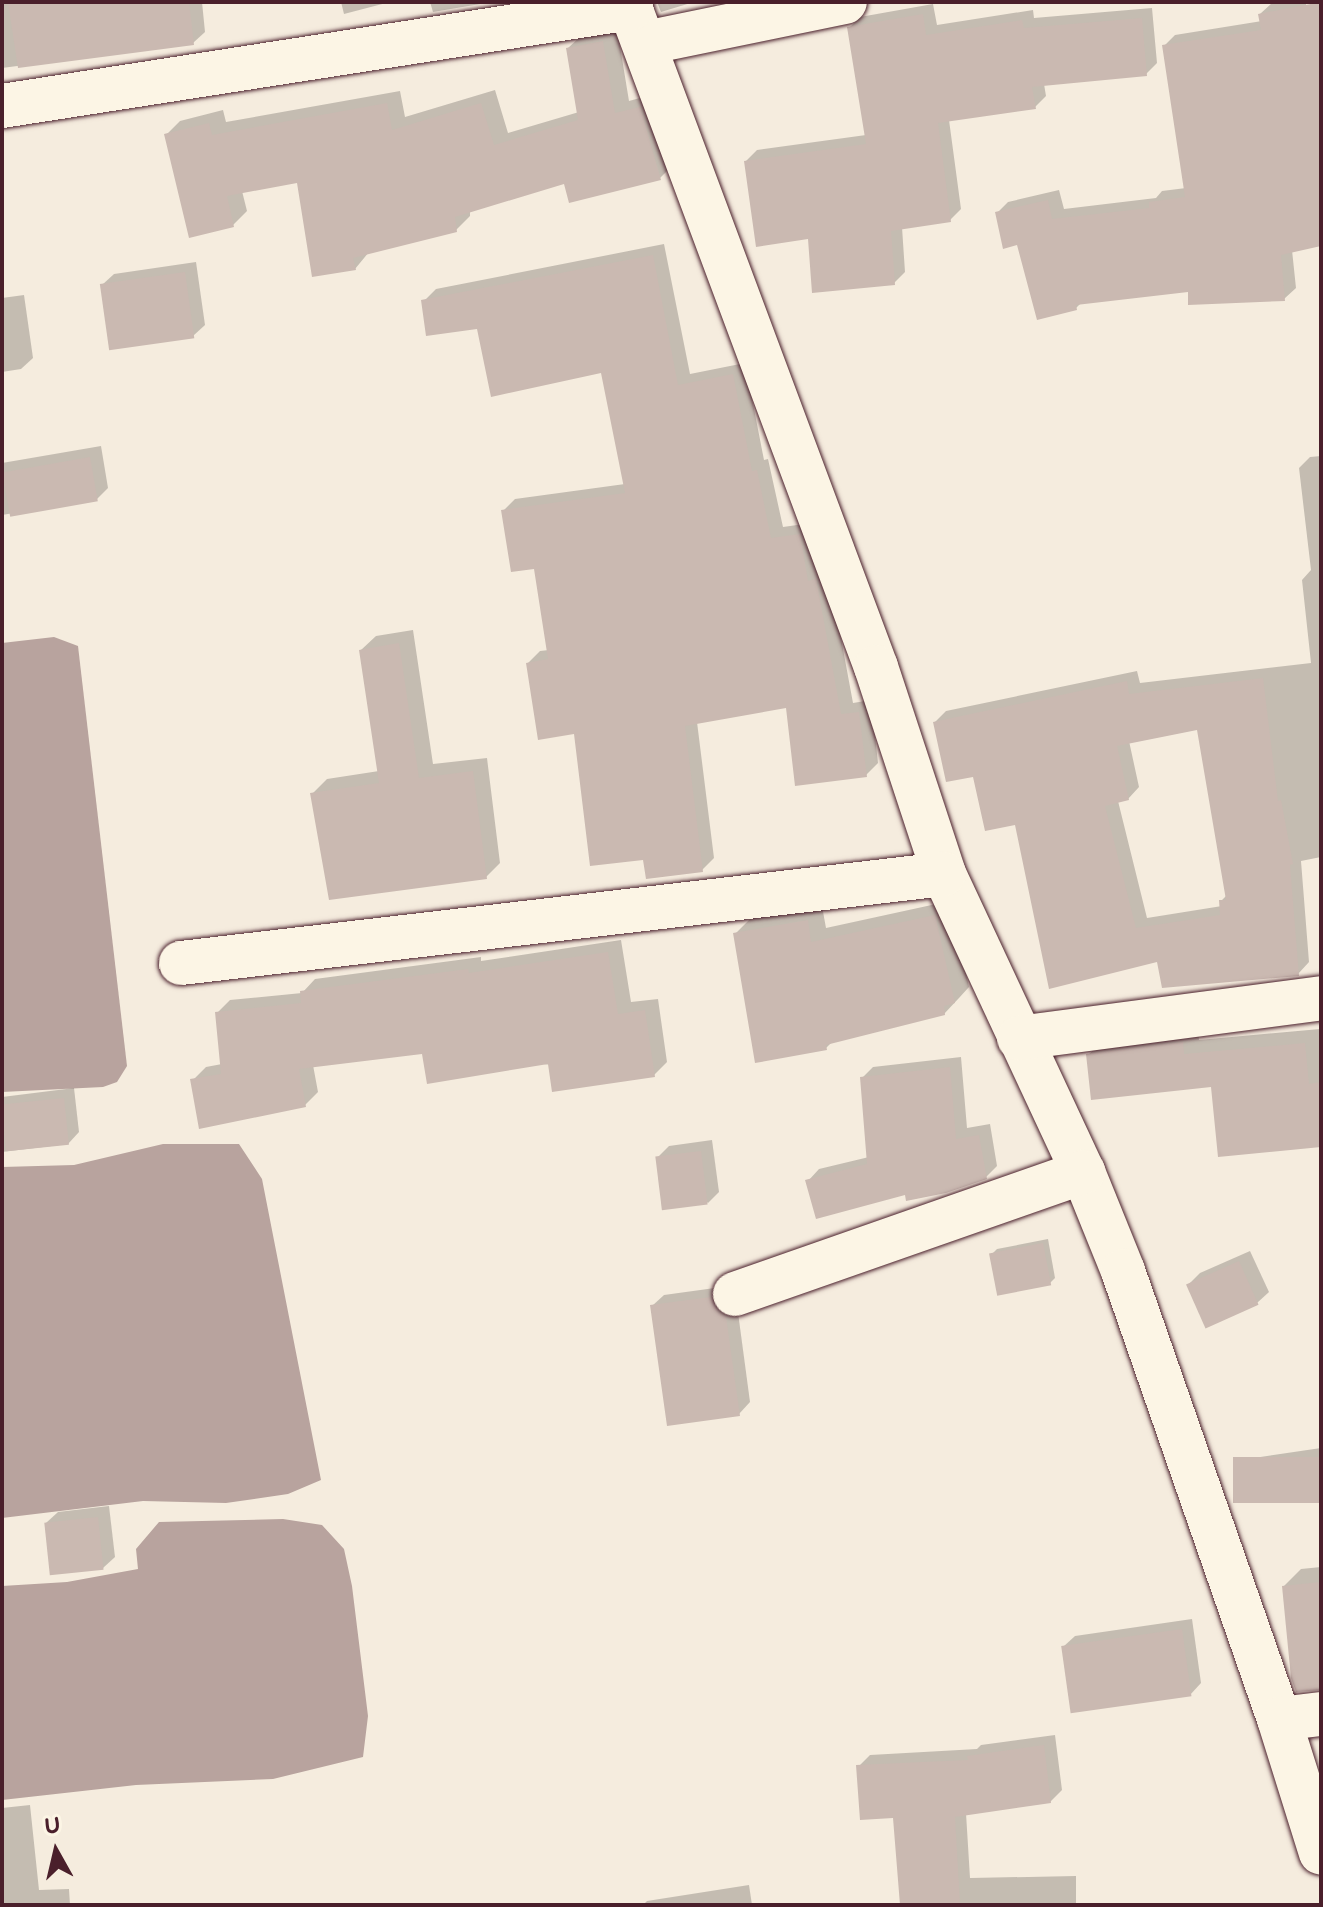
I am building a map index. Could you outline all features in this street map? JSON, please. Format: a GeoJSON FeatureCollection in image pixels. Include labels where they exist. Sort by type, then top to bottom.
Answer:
{"type":"FeatureCollection","features":[{"type":"Feature","properties":{"kind":"street"},"geometry":{"type":"LineString","coordinates":[[2,106],[635,18],[845,2]]}},
{"type":"Feature","properties":{"kind":"street"},"geometry":{"type":"LineString","coordinates":[[635,18],[876,667],[944,874],[1083,1172],[1123,1271],[1279,1719],[1321,1853]]}},
{"type":"Feature","properties":{"kind":"street"},"geometry":{"type":"LineString","coordinates":[[181,963],[944,874]]}},
{"type":"Feature","properties":{"kind":"street"},"geometry":{"type":"LineString","coordinates":[[1019,1038],[1321,998]]}},
{"type":"Feature","properties":{"kind":"street"},"geometry":{"type":"LineString","coordinates":[[735,1294],[1083,1172]]}},
{"type":"Feature","properties":{"kind":"street"},"geometry":{"type":"LineString","coordinates":[[1279,1719],[1321,1714]]}},
{"type":"Feature","properties":{"kind":"shaded area"},"geometry":{"type":"Polygon","coordinates":[[[54,637],[78,646],[127,1066],[117,1082],[103,1087],[2,1092],[2,643],[54,637]]]}},
{"type":"Feature","properties":{"kind":"shaded area"},"geometry":{"type":"Polygon","coordinates":[[[163,1144],[239,1144],[262,1179],[321,1480],[288,1494],[226,1503],[143,1501],[2,1518],[2,1167],[74,1165],[163,1144]]]}},
{"type":"Feature","properties":{"kind":"shaded area"},"geometry":{"type":"Polygon","coordinates":[[[283,1519],[322,1525],[344,1549],[352,1586],[368,1716],[363,1757],[273,1779],[136,1785],[2,1800],[2,1586],[67,1582],[138,1569],[136,1549],[159,1522],[283,1519]]]}},
{"type":"Feature","properties":{"kind":"building"},"geometry":{"type":"Polygon","coordinates":[[[8,2],[189,2],[194,45],[18,68],[8,2]]]}},
{"type":"Feature","properties":{"kind":"building"},"geometry":{"type":"Polygon","coordinates":[[[1321,2],[1321,246],[1281,255],[1285,301],[1188,305],[1188,292],[1076,305],[1077,310],[1037,320],[1017,245],[1003,249],[995,212],[1048,200],[1052,219],[1149,208],[1149,202],[1185,197],[1162,45],[1261,30],[1258,14],[1321,2]]]}},
{"type":"Feature","properties":{"kind":"building"},"geometry":{"type":"Polygon","coordinates":[[[923,14],[926,35],[1022,20],[1024,28],[1142,18],[1147,76],[1032,87],[1036,109],[938,123],[951,222],[891,231],[895,285],[812,293],[808,239],[756,247],[744,161],[866,144],[847,27],[923,14]]]}},
{"type":"Feature","properties":{"kind":"building"},"geometry":{"type":"Polygon","coordinates":[[[603,41],[615,113],[640,107],[661,180],[569,203],[564,184],[455,217],[457,232],[353,258],[356,270],[312,277],[297,183],[227,196],[234,227],[189,238],[164,134],[209,123],[212,135],[387,103],[392,130],[481,103],[494,145],[578,120],[566,48],[603,41]]]}},
{"type":"Feature","properties":{"kind":"building"},"geometry":{"type":"Polygon","coordinates":[[[653,255],[678,385],[733,374],[752,471],[757,470],[771,538],[800,534],[808,581],[816,579],[841,714],[859,712],[867,777],[795,786],[786,708],[685,726],[703,872],[646,879],[643,860],[590,866],[574,734],[538,740],[526,663],[548,659],[534,569],[511,572],[501,510],[625,493],[601,373],[491,397],[477,329],[426,336],[421,300],[653,255]]]}},
{"type":"Feature","properties":{"kind":"building"},"geometry":{"type":"Polygon","coordinates":[[[185,272],[194,338],[109,350],[100,284],[185,272]]]}},
{"type":"Feature","properties":{"kind":"building"},"geometry":{"type":"Polygon","coordinates":[[[90,457],[98,501],[10,517],[2,472],[90,457]]]}},
{"type":"Feature","properties":{"kind":"building"},"geometry":{"type":"Polygon","coordinates":[[[399,643],[419,778],[473,771],[487,879],[329,900],[310,793],[379,783],[359,650],[399,643]]]}},
{"type":"Feature","properties":{"kind":"building"},"geometry":{"type":"Polygon","coordinates":[[[1263,678],[1278,801],[1281,800],[1293,864],[1290,865],[1299,976],[1162,988],[1157,962],[1049,989],[1015,825],[985,831],[973,777],[946,782],[933,722],[1127,681],[1129,694],[1263,678]],[[1197,730],[1117,746],[1129,800],[1105,806],[1136,928],[1220,915],[1219,900],[1226,900],[1197,730]]]}},
{"type":"Feature","properties":{"kind":"building"},"geometry":{"type":"Polygon","coordinates":[[[935,915],[955,1003],[944,1006],[945,1015],[826,1045],[827,1050],[755,1063],[733,933],[808,920],[811,942],[935,915]]]}},
{"type":"Feature","properties":{"kind":"building"},"geometry":{"type":"Polygon","coordinates":[[[608,952],[618,1014],[645,1010],[655,1077],[552,1092],[548,1064],[427,1084],[422,1054],[299,1069],[306,1107],[199,1129],[190,1079],[221,1074],[215,1012],[301,1003],[300,991],[468,969],[469,973],[608,952]]]}},
{"type":"Feature","properties":{"kind":"building"},"geometry":{"type":"Polygon","coordinates":[[[1183,1042],[1184,1054],[1305,1043],[1309,1084],[1321,1082],[1321,1147],[1218,1157],[1211,1087],[1091,1100],[1086,1054],[1183,1042]]]}},
{"type":"Feature","properties":{"kind":"building"},"geometry":{"type":"Polygon","coordinates":[[[950,1067],[956,1139],[979,1135],[987,1179],[946,1193],[906,1201],[905,1195],[816,1219],[805,1180],[867,1164],[860,1077],[950,1067]]]}},
{"type":"Feature","properties":{"kind":"building"},"geometry":{"type":"Polygon","coordinates":[[[64,1098],[69,1145],[6,1151],[2,1105],[64,1098]]]}},
{"type":"Feature","properties":{"kind":"building"},"geometry":{"type":"Polygon","coordinates":[[[701,1151],[708,1205],[662,1210],[655,1157],[701,1151]]]}},
{"type":"Feature","properties":{"kind":"building"},"geometry":{"type":"Polygon","coordinates":[[[1043,1243],[1051,1285],[997,1296],[989,1253],[1043,1243]]]}},
{"type":"Feature","properties":{"kind":"building"},"geometry":{"type":"Polygon","coordinates":[[[1239,1261],[1259,1305],[1206,1328],[1186,1285],[1239,1261]]]}},
{"type":"Feature","properties":{"kind":"building"},"geometry":{"type":"Polygon","coordinates":[[[711,1297],[718,1312],[726,1317],[740,1416],[667,1426],[650,1305],[711,1297]]]}},
{"type":"Feature","properties":{"kind":"building"},"geometry":{"type":"Polygon","coordinates":[[[1233,1457],[1321,1457],[1321,1503],[1233,1503],[1233,1457]]]}},
{"type":"Feature","properties":{"kind":"building"},"geometry":{"type":"Polygon","coordinates":[[[98,1517],[104,1570],[50,1575],[44,1523],[98,1517]]]}},
{"type":"Feature","properties":{"kind":"building"},"geometry":{"type":"Polygon","coordinates":[[[1321,1582],[1321,1690],[1296,1692],[1291,1678],[1282,1586],[1321,1582]]]}},
{"type":"Feature","properties":{"kind":"building"},"geometry":{"type":"Polygon","coordinates":[[[1182,1629],[1191,1696],[1071,1713],[1061,1646],[1182,1629]]]}},
{"type":"Feature","properties":{"kind":"building"},"geometry":{"type":"Polygon","coordinates":[[[1044,1745],[1051,1803],[955,1817],[960,1905],[900,1905],[893,1818],[860,1820],[856,1765],[968,1760],[967,1756],[1044,1745]]]}}]}
